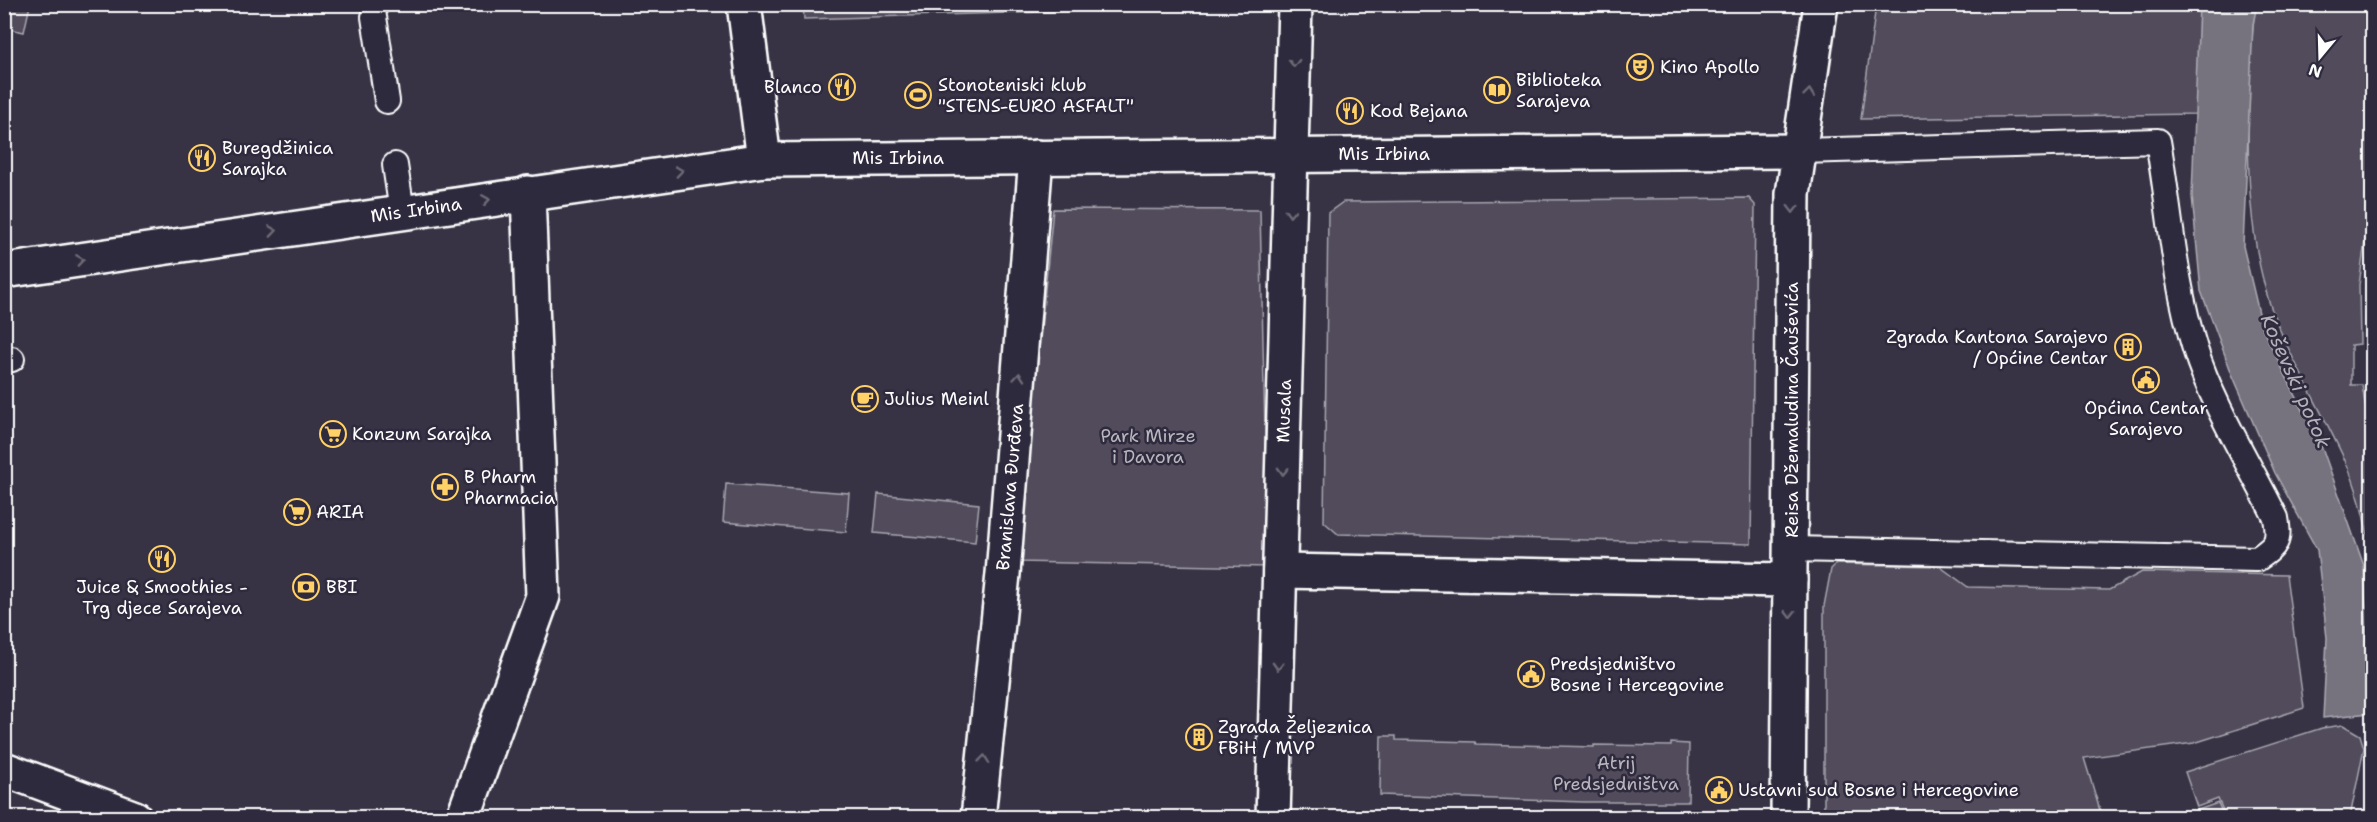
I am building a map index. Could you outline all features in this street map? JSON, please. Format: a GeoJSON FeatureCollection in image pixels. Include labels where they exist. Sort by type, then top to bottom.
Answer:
{"type":"FeatureCollection","features":[{"type":"Feature","properties":{"kind":"street"},"geometry":{"type":"LineString","coordinates":[[744,4],[764,160]]}},
{"type":"Feature","properties":{"kind":"street","name":"Musala"},"geometry":{"type":"LineString","coordinates":[[1274,818],[1295,4]]}},
{"type":"Feature","properties":{"kind":"street","name":"Reisa Džemaludina Čauševića"},"geometry":{"type":"LineString","coordinates":[[1788,818],[1793,194],[1821,4]]}},
{"type":"Feature","properties":{"kind":"street","name":"Mis Irbina"},"geometry":{"type":"LineString","coordinates":[[4,271],[764,160],[1800,151]]}},
{"type":"Feature","properties":{"kind":"street","name":"Branislava Đurđeva"},"geometry":{"type":"LineString","coordinates":[[978,818],[1004,563],[1036,157]]}},
{"type":"Feature","properties":{"kind":"street"},"geometry":{"type":"LineString","coordinates":[[463,818],[543,596],[528,194]]}},
{"type":"Feature","properties":{"kind":"street"},"geometry":{"type":"LineString","coordinates":[[1280,571],[1790,564]]}},
{"type":"Feature","properties":{"kind":"street"},"geometry":{"type":"LineString","coordinates":[[4,770],[135,818]]}},
{"type":"Feature","properties":{"kind":"lane"},"geometry":{"type":"LineString","coordinates":[[374,16],[387,101]]}},
{"type":"Feature","properties":{"kind":"lane"},"geometry":{"type":"LineString","coordinates":[[1790,564],[2258,559],[2274,547],[2279,533],[2276,518],[2221,408],[2196,351],[2181,294],[2158,141],[1800,151]]}},
{"type":"Feature","properties":{"kind":"lane"},"geometry":{"type":"LineString","coordinates":[[395,165],[402,212]]}},
{"type":"Feature","properties":{"kind":"green space"},"geometry":{"type":"Polygon","coordinates":[[[5,4],[30,5],[24,32],[5,28],[5,4]]]}},
{"type":"Feature","properties":{"kind":"green space"},"geometry":{"type":"Polygon","coordinates":[[[1078,4],[1078,11],[804,19],[803,5],[1078,4]]]}},
{"type":"Feature","properties":{"kind":"green space"},"geometry":{"type":"Polygon","coordinates":[[[1876,5],[2199,5],[2197,114],[1861,119],[1876,5]]]}},
{"type":"Feature","properties":{"kind":"green space"},"geometry":{"type":"Polygon","coordinates":[[[2255,5],[2372,5],[2372,190],[2359,285],[2360,344],[2351,345],[2351,385],[2362,385],[2372,446],[2372,559],[2363,512],[2348,467],[2282,336],[2263,281],[2251,203],[2249,162],[2248,121],[2255,5]]]}},
{"type":"Feature","properties":{"kind":"green space"},"geometry":{"type":"Polygon","coordinates":[[[1749,198],[1755,205],[1751,544],[1338,534],[1324,522],[1328,213],[1343,202],[1749,198]]]}},
{"type":"Feature","properties":{"kind":"green space","name":"Park Mirze i Davora"},"geometry":{"type":"Polygon","coordinates":[[[1053,209],[1260,210],[1268,567],[1018,562],[1053,209]]]}},
{"type":"Feature","properties":{"kind":"green space"},"geometry":{"type":"Polygon","coordinates":[[[726,484],[849,493],[846,532],[723,522],[726,484]]]}},
{"type":"Feature","properties":{"kind":"green space"},"geometry":{"type":"Polygon","coordinates":[[[878,494],[979,504],[975,542],[874,533],[878,494]]]}},
{"type":"Feature","properties":{"kind":"green space"},"geometry":{"type":"Polygon","coordinates":[[[1836,564],[1939,566],[1968,587],[2109,590],[2142,572],[2286,575],[2304,708],[2194,743],[2084,758],[2102,817],[1824,817],[1824,606],[1831,569],[1836,564]]]}},
{"type":"Feature","properties":{"kind":"green space"},"geometry":{"type":"Polygon","coordinates":[[[2343,725],[2360,735],[2364,748],[2350,817],[2226,817],[2218,799],[2197,807],[2185,772],[2322,728],[2343,725]]]}},
{"type":"Feature","properties":{"kind":"green space","name":"Atrij Predsjedništva"},"geometry":{"type":"Polygon","coordinates":[[[1381,736],[1396,736],[1396,740],[1475,742],[1476,744],[1594,747],[1594,745],[1671,746],[1671,743],[1689,744],[1688,802],[1584,802],[1380,795],[1381,736]]]}},
{"type":"Feature","properties":{"kind":"green space"},"geometry":{"type":"Polygon","coordinates":[[[2218,803],[2224,817],[2178,817],[2218,803]]]}},
{"type":"Feature","properties":{"kind":"shaded area"},"geometry":{"type":"Polygon","coordinates":[[[2199,5],[2257,5],[2253,24],[2243,246],[2263,330],[2323,450],[2364,566],[2370,713],[2323,718],[2327,638],[2317,550],[2275,473],[2232,374],[2201,291],[2192,196],[2199,5]]]}},
{"type":"Feature","properties":{"kind":"place","name":"Kino Apollo"},"geometry":{"type":"Point","coordinates":[1640,67]}},
{"type":"Feature","properties":{"kind":"place","name":"Blanco"},"geometry":{"type":"Point","coordinates":[842,87]}},
{"type":"Feature","properties":{"kind":"place","name":"Biblioteka Sarajeva"},"geometry":{"type":"Point","coordinates":[1497,90]}},
{"type":"Feature","properties":{"kind":"place","name":"Stonoteniski klub \"STENS-EURO ASFALT\""},"geometry":{"type":"Point","coordinates":[918,95]}},
{"type":"Feature","properties":{"kind":"place","name":"Kod Bejana"},"geometry":{"type":"Point","coordinates":[1350,111]}},
{"type":"Feature","properties":{"kind":"place","name":"Buregdžinica Sarajka"},"geometry":{"type":"Point","coordinates":[202,158]}},
{"type":"Feature","properties":{"kind":"place","name":"Zgrada Kantona Sarajevo / Općine Centar"},"geometry":{"type":"Point","coordinates":[2128,347]}},
{"type":"Feature","properties":{"kind":"place","name":"Općina Centar Sarajevo"},"geometry":{"type":"Point","coordinates":[2146,380]}},
{"type":"Feature","properties":{"kind":"place","name":"Julius Meinl"},"geometry":{"type":"Point","coordinates":[865,399]}},
{"type":"Feature","properties":{"kind":"place","name":"Konzum Sarajka"},"geometry":{"type":"Point","coordinates":[333,434]}},
{"type":"Feature","properties":{"kind":"place","name":"B Pharm Pharmacia"},"geometry":{"type":"Point","coordinates":[445,487]}},
{"type":"Feature","properties":{"kind":"place","name":"ARIA"},"geometry":{"type":"Point","coordinates":[297,512]}},
{"type":"Feature","properties":{"kind":"place","name":"Juice & Smoothies - Trg djece Sarajeva"},"geometry":{"type":"Point","coordinates":[162,559]}},
{"type":"Feature","properties":{"kind":"place","name":"BBI"},"geometry":{"type":"Point","coordinates":[306,587]}},
{"type":"Feature","properties":{"kind":"place","name":"Predsjedništvo Bosne i Hercegovine"},"geometry":{"type":"Point","coordinates":[1531,674]}},
{"type":"Feature","properties":{"kind":"place","name":"Zgrada Željeznica FBiH / MVP"},"geometry":{"type":"Point","coordinates":[1199,737]}},
{"type":"Feature","properties":{"kind":"place","name":"Ustavni sud Bosne i Hercegovine"},"geometry":{"type":"Point","coordinates":[1719,790]}},
{"type":"Feature","properties":{"kind":"water label","name":"Koševski potok"},"geometry":{"type":"Point","coordinates":[2296,381]}}]}
